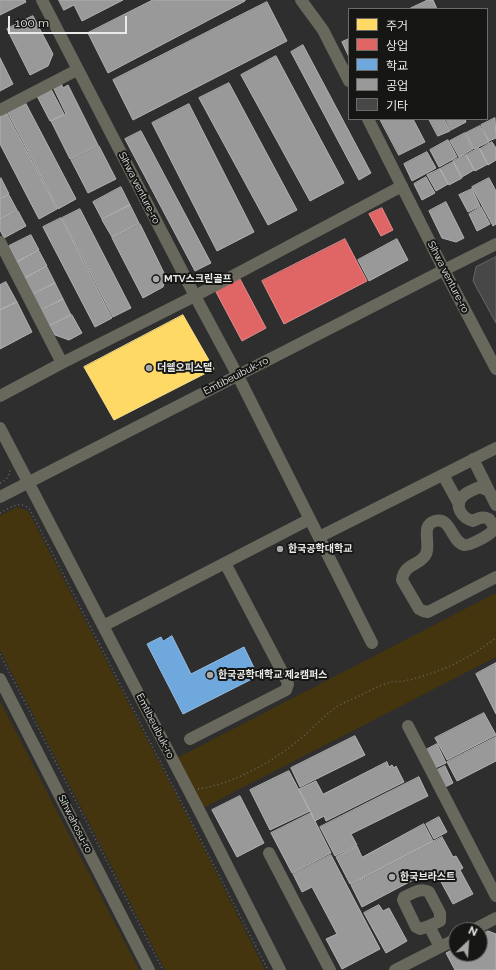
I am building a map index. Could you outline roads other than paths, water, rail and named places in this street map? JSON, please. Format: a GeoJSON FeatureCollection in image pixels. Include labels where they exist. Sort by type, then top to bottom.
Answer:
{"type":"FeatureCollection","features":[{"type":"Feature","properties":{"kind":"street","name":"Sihwa venture-ro"},"geometry":{"type":"LineString","coordinates":[[42,0],[238,376],[372,643]]}},
{"type":"Feature","properties":{"kind":"street"},"geometry":{"type":"LineString","coordinates":[[301,0],[323,30],[348,78]]}},
{"type":"Feature","properties":{"kind":"street"},"geometry":{"type":"LineString","coordinates":[[0,110],[78,70]]}},
{"type":"Feature","properties":{"kind":"street","name":"Sihwa venture-ro"},"geometry":{"type":"LineString","coordinates":[[369,120],[496,369]]}},
{"type":"Feature","properties":{"kind":"street"},"geometry":{"type":"LineString","coordinates":[[0,396],[195,296],[402,186]]}},
{"type":"Feature","properties":{"kind":"street"},"geometry":{"type":"LineString","coordinates":[[0,242],[62,363]]}},
{"type":"Feature","properties":{"kind":"street","name":"Emtibeuibuk-ro"},"geometry":{"type":"LineString","coordinates":[[28,482],[496,244]]}},
{"type":"Feature","properties":{"kind":"street","name":"Emtibeuibuk-ro"},"geometry":{"type":"LineString","coordinates":[[0,428],[189,790],[280,970]]}},
{"type":"Feature","properties":{"kind":"street"},"geometry":{"type":"LineString","coordinates":[[319,537],[496,448]]}},
{"type":"Feature","properties":{"kind":"street"},"geometry":{"type":"LineString","coordinates":[[473,460],[496,505]]}},
{"type":"Feature","properties":{"kind":"street"},"geometry":{"type":"LineString","coordinates":[[443,475],[459,504],[461,513],[465,518],[473,521],[480,517],[485,517],[489,519],[494,526],[493,530],[490,534],[472,543],[463,545],[455,540],[445,522],[436,521],[431,523],[426,532],[428,549],[426,555],[423,559],[405,570],[402,580],[419,609],[423,612],[428,612],[496,577]]}},
{"type":"Feature","properties":{"kind":"street"},"geometry":{"type":"LineString","coordinates":[[0,497],[28,482]]}},
{"type":"Feature","properties":{"kind":"street"},"geometry":{"type":"LineString","coordinates":[[459,504],[463,495],[480,487],[489,491]]}},
{"type":"Feature","properties":{"kind":"street"},"geometry":{"type":"LineString","coordinates":[[103,626],[310,519]]}},
{"type":"Feature","properties":{"kind":"street"},"geometry":{"type":"LineString","coordinates":[[190,739],[286,690],[287,687],[287,680],[225,563]]}},
{"type":"Feature","properties":{"kind":"street","name":"Sihwahosu-ro"},"geometry":{"type":"LineString","coordinates":[[0,679],[149,970]]}},
{"type":"Feature","properties":{"kind":"street"},"geometry":{"type":"LineString","coordinates":[[408,726],[496,896]]}},
{"type":"Feature","properties":{"kind":"street"},"geometry":{"type":"LineString","coordinates":[[269,853],[330,970]]}},
{"type":"Feature","properties":{"kind":"street"},"geometry":{"type":"LineString","coordinates":[[429,926],[440,947]]}},
{"type":"Feature","properties":{"kind":"street"},"geometry":{"type":"LineString","coordinates":[[395,970],[448,943]]}},
{"type":"Feature","properties":{"kind":"place","name":"MTV스크린골프"},"geometry":{"type":"Point","coordinates":[156,279]}},
{"type":"Feature","properties":{"kind":"place","name":"더웰오피스텔"},"geometry":{"type":"Point","coordinates":[149,368]}},
{"type":"Feature","properties":{"kind":"place","name":"한국공학대학교"},"geometry":{"type":"Point","coordinates":[280,549]}},
{"type":"Feature","properties":{"kind":"place","name":"한국공학대학교 제2캠퍼스"},"geometry":{"type":"Point","coordinates":[210,675]}},
{"type":"Feature","properties":{"kind":"place","name":"한국브라스트"},"geometry":{"type":"Point","coordinates":[392,877]}}]}
